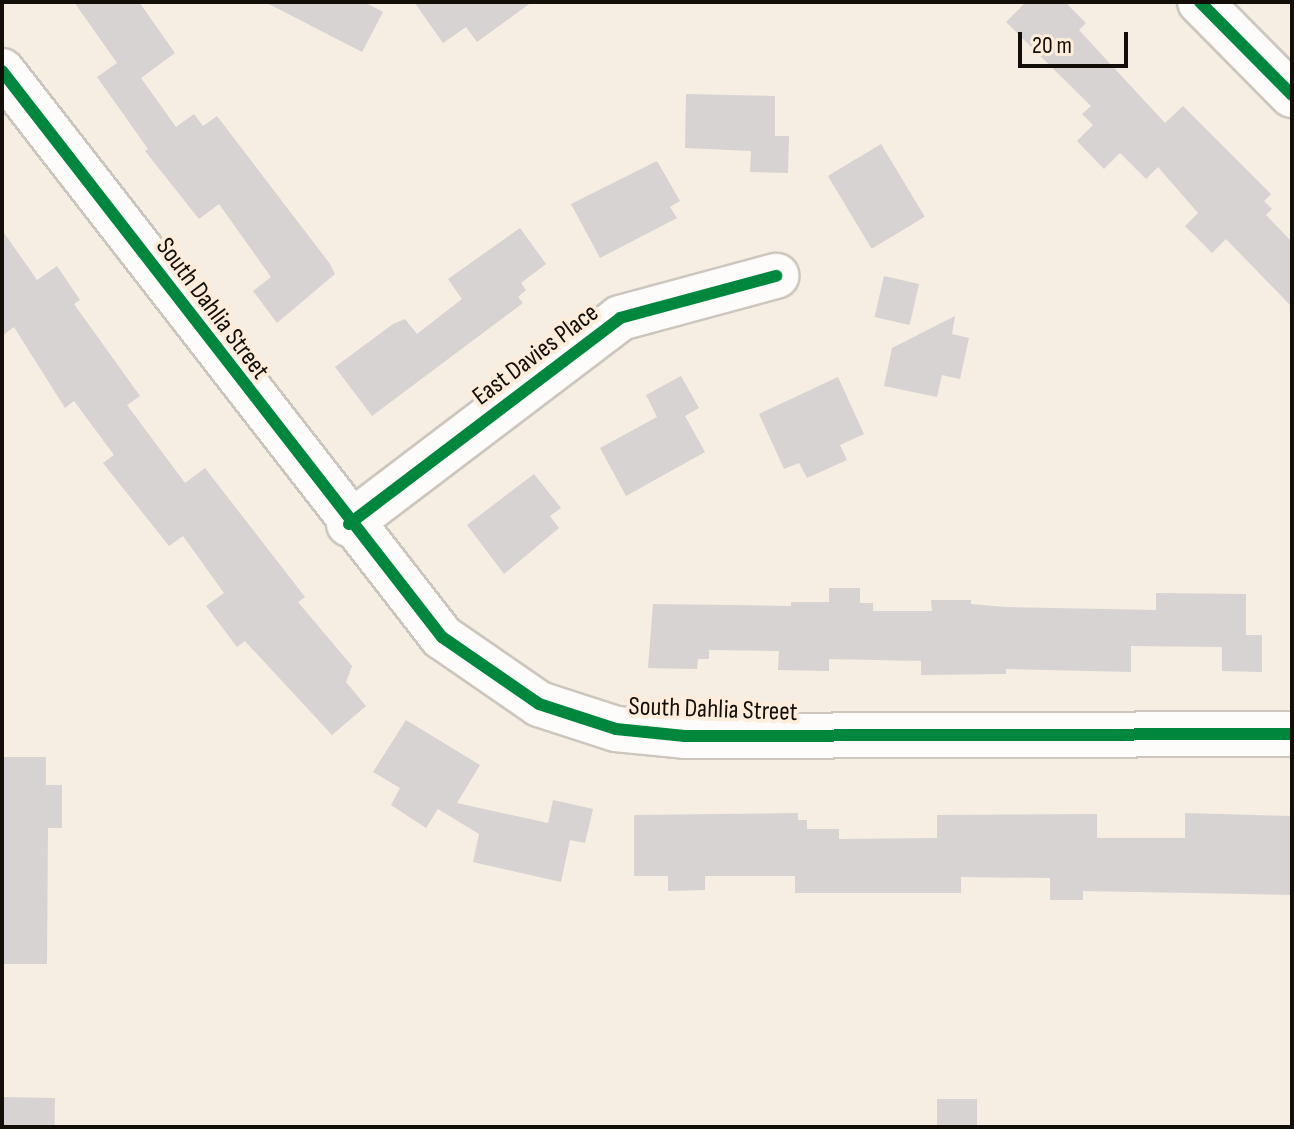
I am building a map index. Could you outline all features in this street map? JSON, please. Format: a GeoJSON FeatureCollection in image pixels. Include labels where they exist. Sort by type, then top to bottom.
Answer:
{"type":"FeatureCollection","features":[{"type":"Feature","properties":{"kind":"street"},"geometry":{"type":"LineString","coordinates":[[1200,2],[1292,95]]}},
{"type":"Feature","properties":{"kind":"street","name":"South Dahlia Street"},"geometry":{"type":"LineString","coordinates":[[2,71],[349,524],[442,637],[465,658],[539,704],[616,729],[685,736],[1292,734]]}},
{"type":"Feature","properties":{"kind":"street","name":"East Davies Place"},"geometry":{"type":"LineString","coordinates":[[349,524],[620,318],[776,276]]}},
{"type":"Feature","properties":{"kind":"building"},"geometry":{"type":"Polygon","coordinates":[[[74,2],[139,2],[175,53],[141,78],[176,127],[194,114],[203,126],[217,116],[330,264],[335,274],[277,323],[253,291],[271,277],[219,204],[199,219],[145,151],[148,149],[97,77],[117,63],[74,2]]]}},
{"type":"Feature","properties":{"kind":"building"},"geometry":{"type":"Polygon","coordinates":[[[265,2],[364,2],[383,12],[362,52],[265,2]]]}},
{"type":"Feature","properties":{"kind":"building"},"geometry":{"type":"Polygon","coordinates":[[[414,2],[532,2],[477,42],[466,27],[443,43],[414,2]]]}},
{"type":"Feature","properties":{"kind":"building"},"geometry":{"type":"Polygon","coordinates":[[[1026,2],[1065,2],[1086,23],[1079,30],[1165,123],[1183,106],[1271,194],[1264,201],[1272,209],[1266,215],[1292,242],[1292,307],[1226,239],[1212,253],[1185,226],[1198,213],[1158,167],[1146,179],[1120,153],[1104,169],[1077,141],[1093,125],[1082,114],[1091,106],[1006,22],[1026,2]]]}},
{"type":"Feature","properties":{"kind":"building"},"geometry":{"type":"Polygon","coordinates":[[[686,94],[775,96],[775,136],[789,136],[788,173],[750,172],[751,151],[685,148],[686,94]]]}},
{"type":"Feature","properties":{"kind":"building"},"geometry":{"type":"Polygon","coordinates":[[[881,144],[925,217],[872,249],[828,176],[881,144]]]}},
{"type":"Feature","properties":{"kind":"building"},"geometry":{"type":"Polygon","coordinates":[[[657,161],[680,201],[670,207],[677,218],[600,258],[571,204],[657,161]]]}},
{"type":"Feature","properties":{"kind":"building"},"geometry":{"type":"Polygon","coordinates":[[[520,228],[546,264],[521,283],[526,290],[518,297],[523,303],[372,416],[335,367],[393,324],[405,319],[417,334],[462,299],[448,279],[520,228]]]}},
{"type":"Feature","properties":{"kind":"building"},"geometry":{"type":"Polygon","coordinates":[[[2,230],[37,280],[57,266],[80,300],[74,304],[140,396],[127,405],[185,483],[205,468],[305,597],[298,602],[352,666],[346,682],[366,706],[332,735],[245,641],[237,647],[206,606],[224,593],[183,536],[169,546],[103,463],[114,455],[74,401],[65,408],[14,327],[2,336],[2,230]]]}},
{"type":"Feature","properties":{"kind":"building"},"geometry":{"type":"Polygon","coordinates":[[[884,276],[919,284],[910,325],[875,317],[884,276]]]}},
{"type":"Feature","properties":{"kind":"building"},"geometry":{"type":"Polygon","coordinates":[[[955,316],[952,334],[969,338],[960,379],[942,375],[937,397],[884,386],[892,348],[955,316]]]}},
{"type":"Feature","properties":{"kind":"building"},"geometry":{"type":"Polygon","coordinates":[[[681,376],[699,408],[685,416],[705,452],[626,496],[600,448],[657,417],[646,395],[681,376]]]}},
{"type":"Feature","properties":{"kind":"building"},"geometry":{"type":"Polygon","coordinates":[[[838,377],[864,434],[840,445],[847,460],[807,478],[799,463],[784,469],[759,414],[838,377]]]}},
{"type":"Feature","properties":{"kind":"building"},"geometry":{"type":"Polygon","coordinates":[[[534,474],[561,508],[550,516],[559,528],[504,574],[467,525],[534,474]]]}},
{"type":"Feature","properties":{"kind":"building"},"geometry":{"type":"Polygon","coordinates":[[[829,588],[860,588],[860,603],[873,603],[873,611],[932,611],[931,600],[971,600],[971,604],[1005,607],[1156,610],[1156,593],[1246,594],[1246,635],[1262,635],[1262,672],[1222,671],[1222,647],[1131,646],[1131,672],[1006,669],[1006,674],[921,675],[921,661],[829,659],[829,671],[778,670],[779,651],[709,650],[709,659],[698,659],[697,669],[648,668],[653,604],[791,606],[791,602],[829,602],[829,588]]]}},
{"type":"Feature","properties":{"kind":"building"},"geometry":{"type":"Polygon","coordinates":[[[406,720],[480,765],[457,803],[548,823],[553,800],[593,809],[585,843],[570,840],[561,882],[473,862],[479,834],[438,809],[426,828],[391,805],[400,788],[373,772],[406,720]]]}},
{"type":"Feature","properties":{"kind":"building"},"geometry":{"type":"Polygon","coordinates":[[[2,757],[46,757],[46,785],[62,785],[62,828],[48,828],[47,964],[2,964],[2,757]]]}},
{"type":"Feature","properties":{"kind":"building"},"geometry":{"type":"Polygon","coordinates":[[[798,813],[798,820],[807,820],[807,829],[839,829],[839,839],[937,838],[937,815],[1097,814],[1097,838],[1185,838],[1185,813],[1292,816],[1292,895],[1083,891],[1083,900],[1050,900],[1050,878],[961,877],[961,893],[795,893],[795,876],[705,876],[705,890],[668,891],[668,876],[634,876],[634,815],[798,813]]]}},
{"type":"Feature","properties":{"kind":"building"},"geometry":{"type":"Polygon","coordinates":[[[2,1097],[55,1098],[54,1127],[2,1127],[2,1097]]]}},
{"type":"Feature","properties":{"kind":"building"},"geometry":{"type":"Polygon","coordinates":[[[937,1099],[977,1099],[977,1127],[937,1127],[937,1099]]]}},
{"type":"Feature","properties":{"kind":"cycle path"},"geometry":{"type":"LineString","coordinates":[[1200,2],[1292,95]]}},
{"type":"Feature","properties":{"kind":"cycle path"},"geometry":{"type":"LineString","coordinates":[[2,71],[442,637],[539,704],[616,729],[685,736],[1292,734]]}},
{"type":"Feature","properties":{"kind":"cycle path"},"geometry":{"type":"LineString","coordinates":[[349,524],[620,318],[776,276]]}}]}
